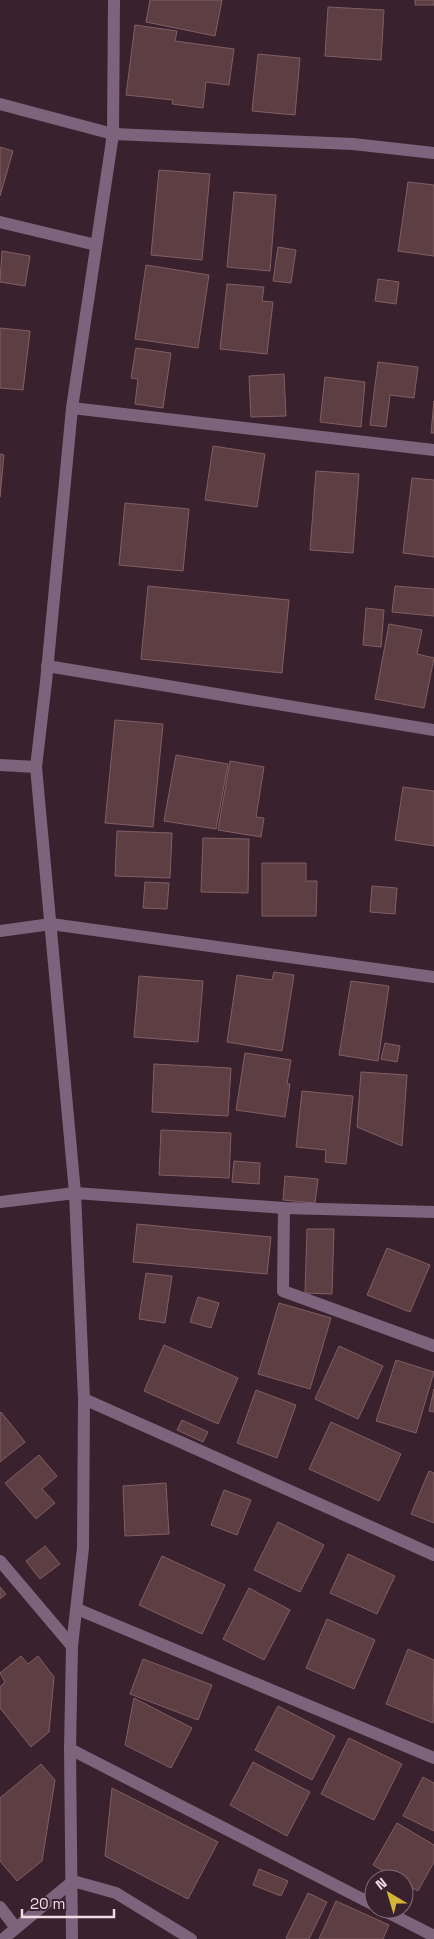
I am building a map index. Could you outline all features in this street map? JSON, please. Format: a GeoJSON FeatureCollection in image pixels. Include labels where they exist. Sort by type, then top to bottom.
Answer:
{"type":"FeatureCollection","features":[{"type":"Feature","properties":{"kind":"street"},"geometry":{"type":"LineString","coordinates":[[72,1939],[73,1881],[70,1749],[72,1646],[83,1548],[84,1399],[75,1193],[36,767],[72,408],[113,134],[114,0]]}},
{"type":"Feature","properties":{"kind":"street"},"geometry":{"type":"LineString","coordinates":[[0,104],[113,134],[353,144],[434,153]]}},
{"type":"Feature","properties":{"kind":"street"},"geometry":{"type":"LineString","coordinates":[[0,222],[96,246]]}},
{"type":"Feature","properties":{"kind":"street"},"geometry":{"type":"LineString","coordinates":[[72,408],[434,450]]}},
{"type":"Feature","properties":{"kind":"street"},"geometry":{"type":"LineString","coordinates":[[47,666],[434,730]]}},
{"type":"Feature","properties":{"kind":"street"},"geometry":{"type":"LineString","coordinates":[[0,766],[36,767]]}},
{"type":"Feature","properties":{"kind":"street"},"geometry":{"type":"LineString","coordinates":[[0,931],[51,924],[434,976]]}},
{"type":"Feature","properties":{"kind":"street"},"geometry":{"type":"LineString","coordinates":[[0,1202],[75,1193],[284,1208],[434,1212]]}},
{"type":"Feature","properties":{"kind":"street"},"geometry":{"type":"LineString","coordinates":[[284,1208],[283,1291],[434,1346]]}},
{"type":"Feature","properties":{"kind":"street"},"geometry":{"type":"LineString","coordinates":[[84,1399],[434,1555]]}},
{"type":"Feature","properties":{"kind":"street"},"geometry":{"type":"LineString","coordinates":[[0,1561],[72,1646]]}},
{"type":"Feature","properties":{"kind":"street"},"geometry":{"type":"LineString","coordinates":[[77,1609],[434,1758]]}},
{"type":"Feature","properties":{"kind":"street"},"geometry":{"type":"LineString","coordinates":[[70,1749],[364,1900]]}},
{"type":"Feature","properties":{"kind":"street"},"geometry":{"type":"LineString","coordinates":[[3,1939],[73,1881]]}},
{"type":"Feature","properties":{"kind":"street"},"geometry":{"type":"LineString","coordinates":[[73,1881],[116,1893],[192,1939]]}},
{"type":"Feature","properties":{"kind":"street"},"geometry":{"type":"LineString","coordinates":[[0,1907],[16,1928]]}},
{"type":"Feature","properties":{"kind":"street"},"geometry":{"type":"LineString","coordinates":[[401,1919],[434,1936]]}},
{"type":"Feature","properties":{"kind":"building"},"geometry":{"type":"Polygon","coordinates":[[[150,0],[222,0],[215,36],[146,22],[150,0]]]}},
{"type":"Feature","properties":{"kind":"building"},"geometry":{"type":"Polygon","coordinates":[[[415,0],[434,0],[434,5],[415,5],[415,0]]]}},
{"type":"Feature","properties":{"kind":"building"},"geometry":{"type":"Polygon","coordinates":[[[328,7],[384,10],[381,60],[325,56],[328,7]]]}},
{"type":"Feature","properties":{"kind":"building"},"geometry":{"type":"Polygon","coordinates":[[[135,25],[177,31],[175,41],[234,49],[229,85],[206,82],[203,108],[172,104],[173,100],[126,95],[135,25]]]}},
{"type":"Feature","properties":{"kind":"building"},"geometry":{"type":"Polygon","coordinates":[[[258,54],[300,58],[295,115],[252,111],[258,54]]]}},
{"type":"Feature","properties":{"kind":"building"},"geometry":{"type":"Polygon","coordinates":[[[0,147],[13,151],[0,196],[0,147]]]}},
{"type":"Feature","properties":{"kind":"building"},"geometry":{"type":"Polygon","coordinates":[[[159,170],[210,174],[202,260],[151,255],[159,170]]]}},
{"type":"Feature","properties":{"kind":"building"},"geometry":{"type":"Polygon","coordinates":[[[408,182],[434,185],[434,256],[398,251],[408,182]]]}},
{"type":"Feature","properties":{"kind":"building"},"geometry":{"type":"Polygon","coordinates":[[[234,192],[276,195],[270,271],[227,267],[234,192]]]}},
{"type":"Feature","properties":{"kind":"building"},"geometry":{"type":"Polygon","coordinates":[[[278,247],[296,250],[291,283],[273,281],[278,247]]]}},
{"type":"Feature","properties":{"kind":"building"},"geometry":{"type":"Polygon","coordinates":[[[2,251],[30,256],[25,286],[0,282],[2,251]]]}},
{"type":"Feature","properties":{"kind":"building"},"geometry":{"type":"Polygon","coordinates":[[[146,265],[209,275],[198,348],[135,339],[146,265]]]}},
{"type":"Feature","properties":{"kind":"building"},"geometry":{"type":"Polygon","coordinates":[[[378,279],[399,282],[396,304],[375,301],[378,279]]]}},
{"type":"Feature","properties":{"kind":"building"},"geometry":{"type":"Polygon","coordinates":[[[227,284],[264,287],[262,301],[273,302],[267,354],[220,349],[227,284]]]}},
{"type":"Feature","properties":{"kind":"building"},"geometry":{"type":"Polygon","coordinates":[[[0,328],[30,331],[23,390],[0,388],[0,328]]]}},
{"type":"Feature","properties":{"kind":"building"},"geometry":{"type":"Polygon","coordinates":[[[136,348],[171,353],[163,408],[135,404],[138,379],[131,378],[136,348]]]}},
{"type":"Feature","properties":{"kind":"building"},"geometry":{"type":"Polygon","coordinates":[[[378,362],[418,367],[414,398],[390,395],[386,427],[370,425],[378,362]]]}},
{"type":"Feature","properties":{"kind":"building"},"geometry":{"type":"Polygon","coordinates":[[[284,374],[286,416],[251,417],[249,376],[284,374]]]}},
{"type":"Feature","properties":{"kind":"building"},"geometry":{"type":"Polygon","coordinates":[[[325,377],[365,382],[361,427],[320,422],[325,377]]]}},
{"type":"Feature","properties":{"kind":"building"},"geometry":{"type":"Polygon","coordinates":[[[434,401],[434,433],[431,433],[434,401]]]}},
{"type":"Feature","properties":{"kind":"building"},"geometry":{"type":"Polygon","coordinates":[[[213,446],[265,454],[257,507],[205,500],[213,446]]]}},
{"type":"Feature","properties":{"kind":"building"},"geometry":{"type":"Polygon","coordinates":[[[0,454],[4,455],[0,497],[0,454]]]}},
{"type":"Feature","properties":{"kind":"building"},"geometry":{"type":"Polygon","coordinates":[[[316,471],[359,474],[353,553],[310,550],[316,471]]]}},
{"type":"Feature","properties":{"kind":"building"},"geometry":{"type":"Polygon","coordinates":[[[412,478],[434,480],[434,557],[403,553],[412,478]]]}},
{"type":"Feature","properties":{"kind":"building"},"geometry":{"type":"Polygon","coordinates":[[[125,503],[189,509],[183,571],[119,565],[125,503]]]}},
{"type":"Feature","properties":{"kind":"building"},"geometry":{"type":"Polygon","coordinates":[[[148,586],[289,600],[282,673],[141,659],[148,586]]]}},
{"type":"Feature","properties":{"kind":"building"},"geometry":{"type":"Polygon","coordinates":[[[395,586],[434,589],[434,616],[392,612],[395,586]]]}},
{"type":"Feature","properties":{"kind":"building"},"geometry":{"type":"Polygon","coordinates":[[[366,608],[384,610],[381,647],[363,645],[366,608]]]}},
{"type":"Feature","properties":{"kind":"building"},"geometry":{"type":"Polygon","coordinates":[[[389,624],[422,630],[417,654],[434,658],[424,708],[375,699],[389,624]]]}},
{"type":"Feature","properties":{"kind":"building"},"geometry":{"type":"Polygon","coordinates":[[[115,720],[163,724],[153,827],[105,823],[115,720]]]}},
{"type":"Feature","properties":{"kind":"building"},"geometry":{"type":"Polygon","coordinates":[[[176,755],[228,764],[216,829],[164,821],[176,755]]]}},
{"type":"Feature","properties":{"kind":"building"},"geometry":{"type":"Polygon","coordinates":[[[230,761],[264,767],[256,817],[264,818],[261,837],[218,830],[230,761]]]}},
{"type":"Feature","properties":{"kind":"building"},"geometry":{"type":"Polygon","coordinates":[[[403,787],[434,791],[434,846],[395,840],[403,787]]]}},
{"type":"Feature","properties":{"kind":"building"},"geometry":{"type":"Polygon","coordinates":[[[117,831],[172,833],[170,878],[115,876],[117,831]]]}},
{"type":"Feature","properties":{"kind":"building"},"geometry":{"type":"Polygon","coordinates":[[[203,838],[249,839],[248,893],[201,892],[203,838]]]}},
{"type":"Feature","properties":{"kind":"building"},"geometry":{"type":"Polygon","coordinates":[[[262,863],[306,863],[306,881],[317,881],[316,916],[262,916],[262,863]]]}},
{"type":"Feature","properties":{"kind":"building"},"geometry":{"type":"Polygon","coordinates":[[[145,882],[169,883],[167,909],[143,908],[145,882]]]}},
{"type":"Feature","properties":{"kind":"building"},"geometry":{"type":"Polygon","coordinates":[[[372,886],[397,888],[395,914],[370,912],[372,886]]]}},
{"type":"Feature","properties":{"kind":"building"},"geometry":{"type":"Polygon","coordinates":[[[274,972],[294,975],[282,1051],[227,1042],[237,975],[272,980],[274,972]]]}},
{"type":"Feature","properties":{"kind":"building"},"geometry":{"type":"Polygon","coordinates":[[[139,976],[203,981],[198,1042],[134,1037],[139,976]]]}},
{"type":"Feature","properties":{"kind":"building"},"geometry":{"type":"Polygon","coordinates":[[[351,981],[389,986],[378,1061],[339,1055],[351,981]]]}},
{"type":"Feature","properties":{"kind":"building"},"geometry":{"type":"Polygon","coordinates":[[[385,1043],[400,1046],[397,1062],[381,1059],[385,1043]]]}},
{"type":"Feature","properties":{"kind":"building"},"geometry":{"type":"Polygon","coordinates":[[[245,1053],[291,1060],[287,1084],[290,1084],[285,1117],[236,1110],[245,1053]]]}},
{"type":"Feature","properties":{"kind":"building"},"geometry":{"type":"Polygon","coordinates":[[[154,1064],[231,1068],[228,1116],[152,1112],[154,1064]]]}},
{"type":"Feature","properties":{"kind":"building"},"geometry":{"type":"Polygon","coordinates":[[[361,1072],[407,1075],[402,1146],[357,1127],[361,1072]]]}},
{"type":"Feature","properties":{"kind":"building"},"geometry":{"type":"Polygon","coordinates":[[[302,1091],[353,1096],[346,1164],[325,1162],[326,1150],[296,1147],[302,1091]]]}},
{"type":"Feature","properties":{"kind":"building"},"geometry":{"type":"Polygon","coordinates":[[[161,1130],[231,1133],[229,1178],[159,1175],[161,1130]]]}},
{"type":"Feature","properties":{"kind":"building"},"geometry":{"type":"Polygon","coordinates":[[[234,1161],[260,1163],[259,1184],[232,1182],[234,1161]]]}},
{"type":"Feature","properties":{"kind":"building"},"geometry":{"type":"Polygon","coordinates":[[[285,1176],[318,1179],[315,1203],[283,1200],[285,1176]]]}},
{"type":"Feature","properties":{"kind":"building"},"geometry":{"type":"Polygon","coordinates":[[[137,1224],[271,1237],[267,1274],[133,1262],[137,1224]]]}},
{"type":"Feature","properties":{"kind":"building"},"geometry":{"type":"Polygon","coordinates":[[[307,1229],[334,1229],[332,1294],[305,1293],[307,1229]]]}},
{"type":"Feature","properties":{"kind":"building"},"geometry":{"type":"Polygon","coordinates":[[[387,1248],[430,1265],[410,1312],[367,1295],[387,1248]]]}},
{"type":"Feature","properties":{"kind":"building"},"geometry":{"type":"Polygon","coordinates":[[[146,1273],[172,1276],[165,1323],[139,1319],[146,1273]]]}},
{"type":"Feature","properties":{"kind":"building"},"geometry":{"type":"Polygon","coordinates":[[[198,1297],[219,1303],[211,1328],[190,1322],[198,1297]]]}},
{"type":"Feature","properties":{"kind":"building"},"geometry":{"type":"Polygon","coordinates":[[[279,1303],[331,1318],[310,1389],[258,1374],[279,1303]]]}},
{"type":"Feature","properties":{"kind":"building"},"geometry":{"type":"Polygon","coordinates":[[[164,1345],[238,1378],[218,1424],[144,1391],[164,1345]]]}},
{"type":"Feature","properties":{"kind":"building"},"geometry":{"type":"Polygon","coordinates":[[[339,1346],[383,1366],[358,1419],[315,1399],[339,1346]]]}},
{"type":"Feature","properties":{"kind":"building"},"geometry":{"type":"Polygon","coordinates":[[[396,1360],[434,1372],[416,1433],[376,1421],[396,1360]]]}},
{"type":"Feature","properties":{"kind":"building"},"geometry":{"type":"Polygon","coordinates":[[[434,1389],[434,1412],[429,1411],[434,1389]]]}},
{"type":"Feature","properties":{"kind":"building"},"geometry":{"type":"Polygon","coordinates":[[[256,1390],[296,1405],[277,1458],[237,1443],[256,1390]]]}},
{"type":"Feature","properties":{"kind":"building"},"geometry":{"type":"Polygon","coordinates":[[[0,1413],[25,1442],[0,1462],[0,1413]]]}},
{"type":"Feature","properties":{"kind":"building"},"geometry":{"type":"Polygon","coordinates":[[[182,1420],[208,1432],[203,1442],[177,1430],[182,1420]]]}},
{"type":"Feature","properties":{"kind":"building"},"geometry":{"type":"Polygon","coordinates":[[[331,1422],[401,1454],[379,1501],[309,1469],[331,1422]]]}},
{"type":"Feature","properties":{"kind":"building"},"geometry":{"type":"Polygon","coordinates":[[[39,1455],[57,1476],[42,1489],[55,1503],[36,1519],[5,1483],[39,1455]]]}},
{"type":"Feature","properties":{"kind":"building"},"geometry":{"type":"Polygon","coordinates":[[[429,1471],[434,1473],[434,1523],[411,1514],[429,1471]]]}},
{"type":"Feature","properties":{"kind":"building"},"geometry":{"type":"Polygon","coordinates":[[[166,1483],[169,1534],[125,1536],[123,1486],[166,1483]]]}},
{"type":"Feature","properties":{"kind":"building"},"geometry":{"type":"Polygon","coordinates":[[[224,1490],[251,1500],[237,1535],[211,1525],[224,1490]]]}},
{"type":"Feature","properties":{"kind":"building"},"geometry":{"type":"Polygon","coordinates":[[[278,1522],[324,1545],[300,1592],[254,1570],[278,1522]]]}},
{"type":"Feature","properties":{"kind":"building"},"geometry":{"type":"Polygon","coordinates":[[[45,1546],[60,1564],[40,1579],[26,1561],[45,1546]]]}},
{"type":"Feature","properties":{"kind":"building"},"geometry":{"type":"Polygon","coordinates":[[[348,1554],[395,1576],[377,1614],[330,1593],[348,1554]]]}},
{"type":"Feature","properties":{"kind":"building"},"geometry":{"type":"Polygon","coordinates":[[[162,1556],[225,1585],[202,1634],[139,1605],[162,1556]]]}},
{"type":"Feature","properties":{"kind":"building"},"geometry":{"type":"Polygon","coordinates":[[[0,1587],[6,1594],[0,1599],[0,1587]]]}},
{"type":"Feature","properties":{"kind":"building"},"geometry":{"type":"Polygon","coordinates":[[[249,1588],[290,1610],[264,1660],[223,1639],[249,1588]]]}},
{"type":"Feature","properties":{"kind":"building"},"geometry":{"type":"Polygon","coordinates":[[[327,1619],[375,1640],[354,1689],[306,1668],[327,1619]]]}},
{"type":"Feature","properties":{"kind":"building"},"geometry":{"type":"Polygon","coordinates":[[[408,1649],[434,1660],[433,1723],[386,1704],[408,1649]]]}},
{"type":"Feature","properties":{"kind":"building"},"geometry":{"type":"Polygon","coordinates":[[[21,1656],[28,1664],[38,1656],[54,1677],[49,1732],[31,1747],[0,1708],[0,1687],[5,1682],[0,1673],[21,1656]]]}},
{"type":"Feature","properties":{"kind":"building"},"geometry":{"type":"Polygon","coordinates":[[[143,1659],[212,1685],[198,1720],[130,1694],[143,1659]]]}},
{"type":"Feature","properties":{"kind":"building"},"geometry":{"type":"Polygon","coordinates":[[[134,1698],[192,1728],[171,1768],[125,1745],[134,1698]]]}},
{"type":"Feature","properties":{"kind":"building"},"geometry":{"type":"Polygon","coordinates":[[[278,1706],[335,1736],[312,1780],[255,1750],[278,1706]]]}},
{"type":"Feature","properties":{"kind":"building"},"geometry":{"type":"Polygon","coordinates":[[[349,1738],[402,1764],[374,1820],[321,1794],[349,1738]]]}},
{"type":"Feature","properties":{"kind":"building"},"geometry":{"type":"Polygon","coordinates":[[[253,1762],[310,1792],[287,1836],[230,1805],[253,1762]]]}},
{"type":"Feature","properties":{"kind":"building"},"geometry":{"type":"Polygon","coordinates":[[[41,1764],[55,1780],[42,1861],[17,1881],[0,1861],[0,1798],[41,1764]]]}},
{"type":"Feature","properties":{"kind":"building"},"geometry":{"type":"Polygon","coordinates":[[[423,1777],[434,1783],[434,1831],[403,1816],[423,1777]]]}},
{"type":"Feature","properties":{"kind":"building"},"geometry":{"type":"Polygon","coordinates":[[[112,1788],[218,1842],[188,1899],[105,1856],[112,1788]]]}},
{"type":"Feature","properties":{"kind":"building"},"geometry":{"type":"Polygon","coordinates":[[[397,1823],[434,1845],[434,1862],[418,1891],[414,1889],[414,1869],[380,1869],[373,1865],[397,1823]]]}},
{"type":"Feature","properties":{"kind":"building"},"geometry":{"type":"Polygon","coordinates":[[[259,1869],[288,1881],[281,1896],[253,1885],[259,1869]]]}},
{"type":"Feature","properties":{"kind":"building"},"geometry":{"type":"Polygon","coordinates":[[[308,1893],[327,1902],[309,1939],[286,1938],[308,1893]]]}},
{"type":"Feature","properties":{"kind":"building"},"geometry":{"type":"Polygon","coordinates":[[[336,1901],[364,1914],[364,1919],[376,1919],[389,1925],[383,1939],[319,1939],[336,1901]]]}}]}
